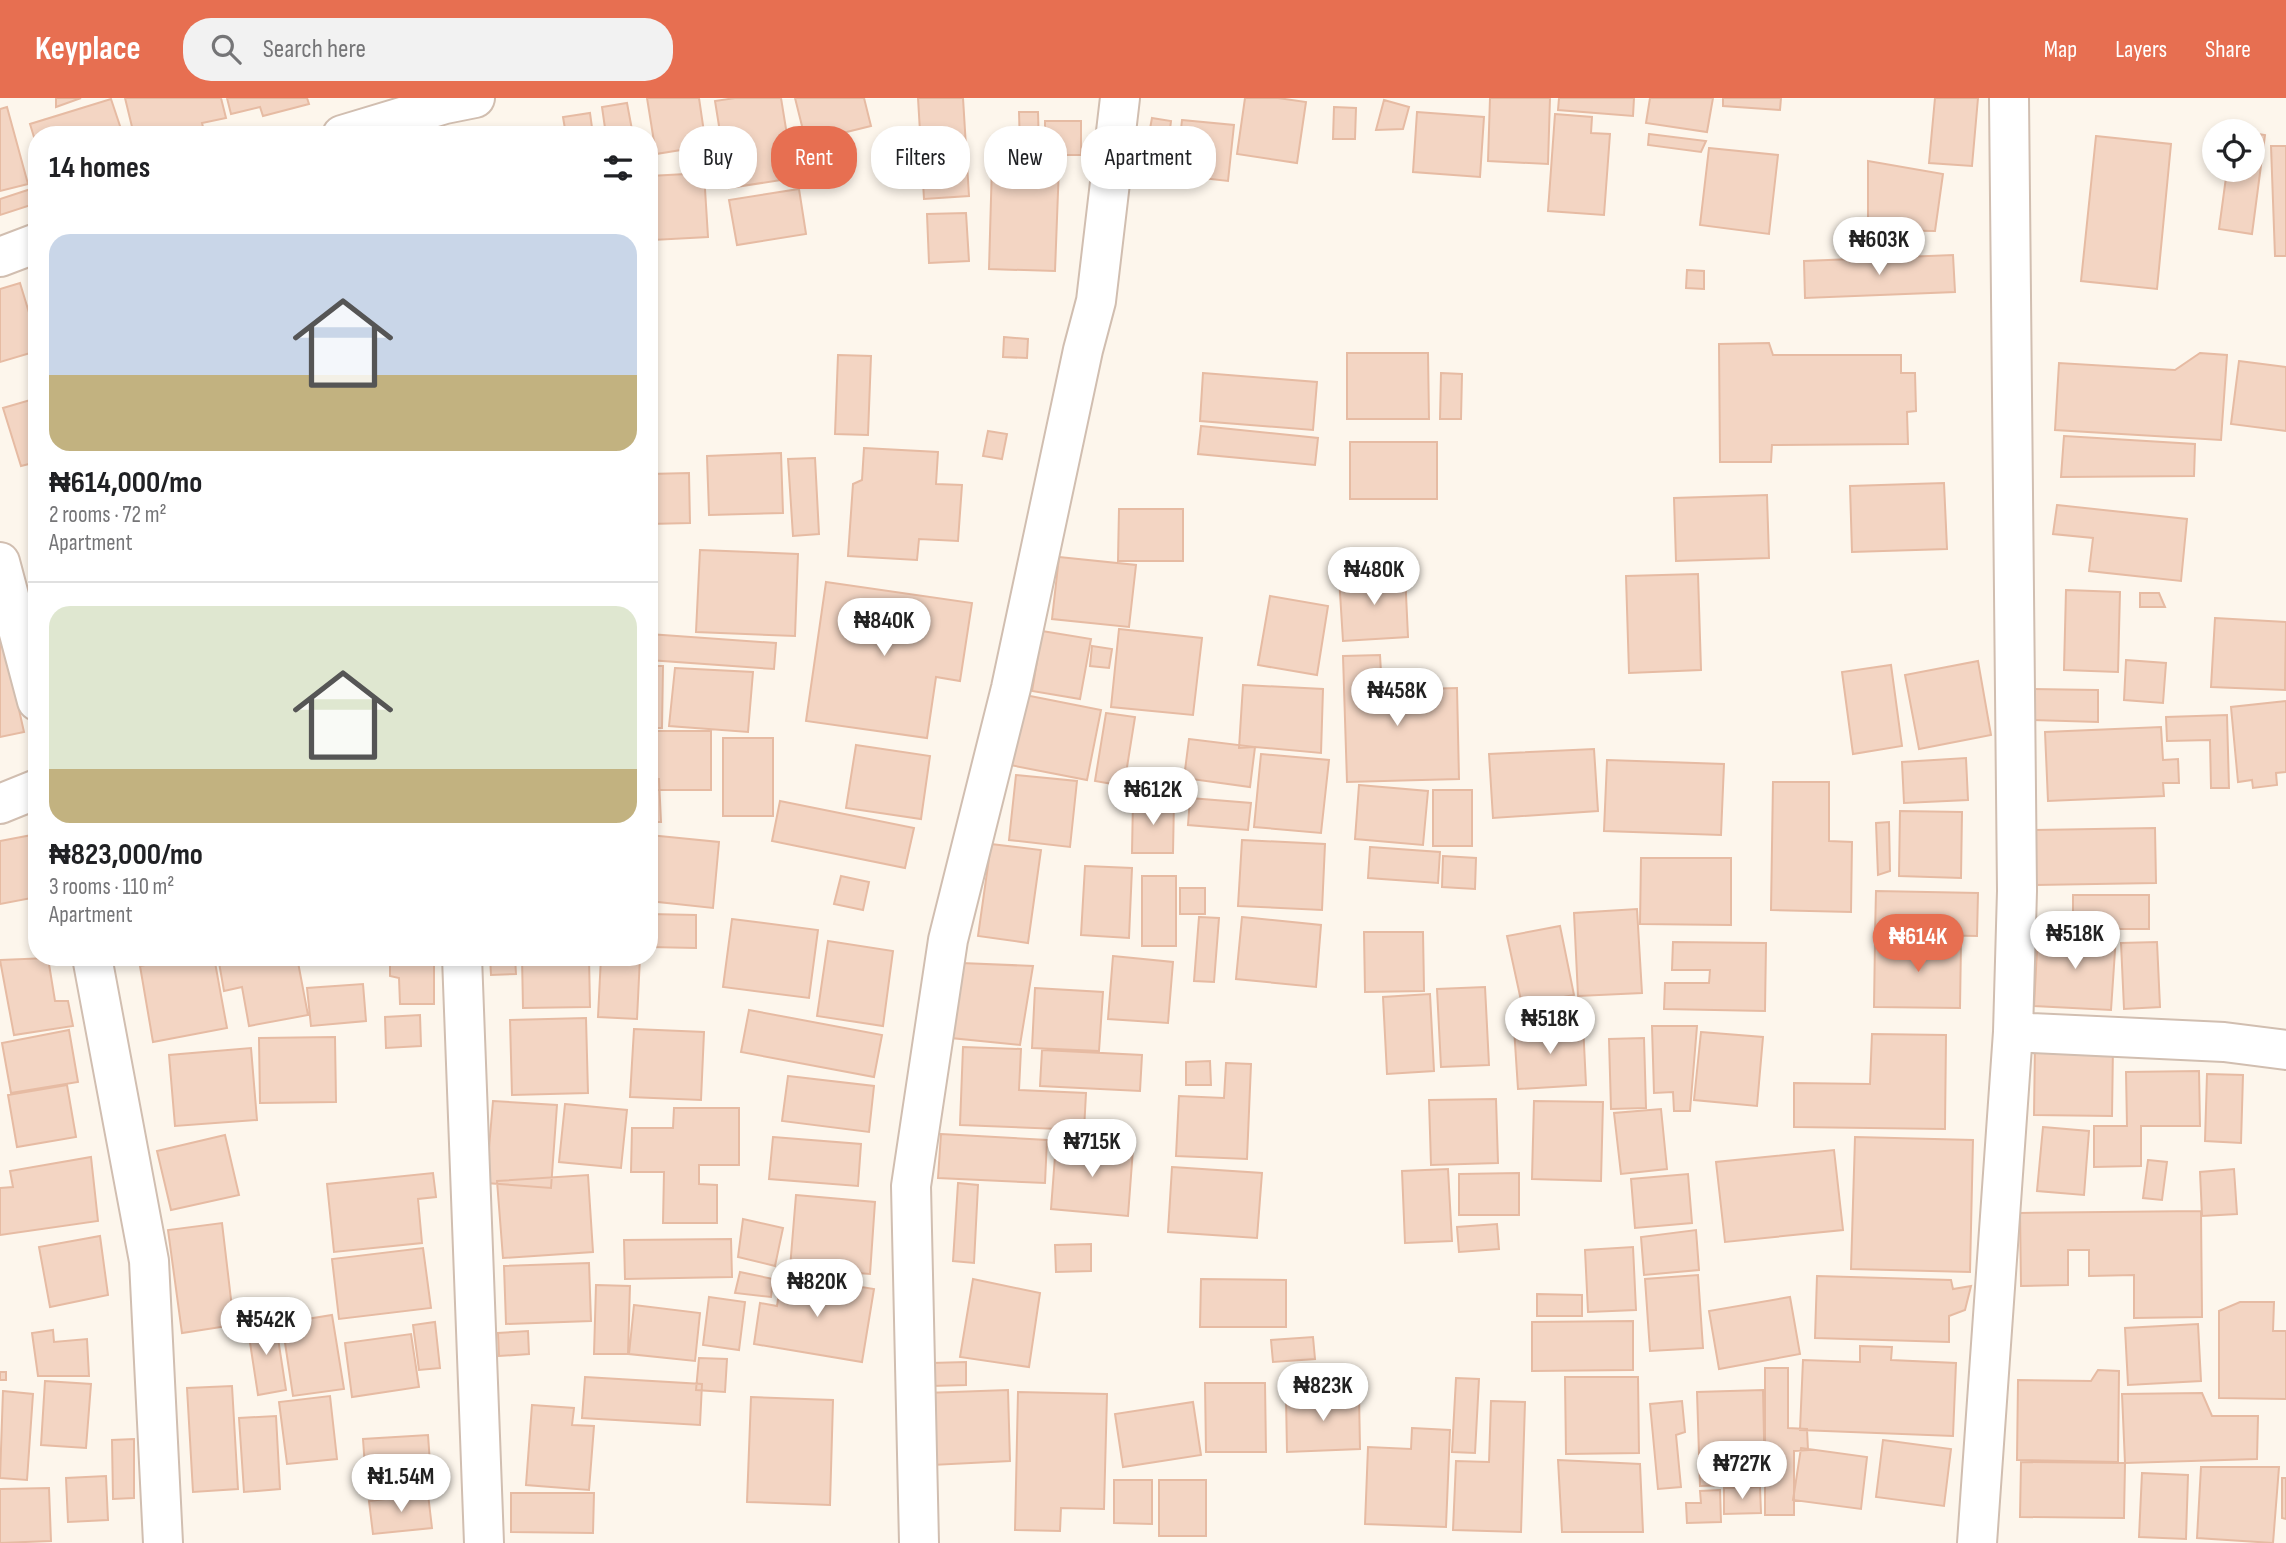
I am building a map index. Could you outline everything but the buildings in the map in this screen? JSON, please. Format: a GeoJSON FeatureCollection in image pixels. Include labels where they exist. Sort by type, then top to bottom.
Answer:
{"type":"FeatureCollection","features":[{"type":"Feature","properties":{"kind":"street"},"geometry":{"type":"LineString","coordinates":[[919,1543],[911,1186],[948,940],[1011,688],[1083,350],[1096,301],[1119,98]]}},
{"type":"Feature","properties":{"kind":"street"},"geometry":{"type":"LineString","coordinates":[[1977,1543],[2013,1032],[2017,891],[2009,98]]}},
{"type":"Feature","properties":{"kind":"street"},"geometry":{"type":"LineString","coordinates":[[380,126],[453,109]]}},
{"type":"Feature","properties":{"kind":"street"},"geometry":{"type":"LineString","coordinates":[[0,257],[28,246]]}},
{"type":"Feature","properties":{"kind":"street"},"geometry":{"type":"LineString","coordinates":[[0,562],[28,667]]}},
{"type":"Feature","properties":{"kind":"street"},"geometry":{"type":"LineString","coordinates":[[0,804],[28,793]]}},
{"type":"Feature","properties":{"kind":"street"},"geometry":{"type":"LineString","coordinates":[[94,966],[149,1261],[163,1543]]}},
{"type":"Feature","properties":{"kind":"street"},"geometry":{"type":"LineString","coordinates":[[461,966],[484,1543]]}},
{"type":"Feature","properties":{"kind":"street"},"geometry":{"type":"LineString","coordinates":[[2013,1032],[2224,1042],[2286,1050]]}}]}
